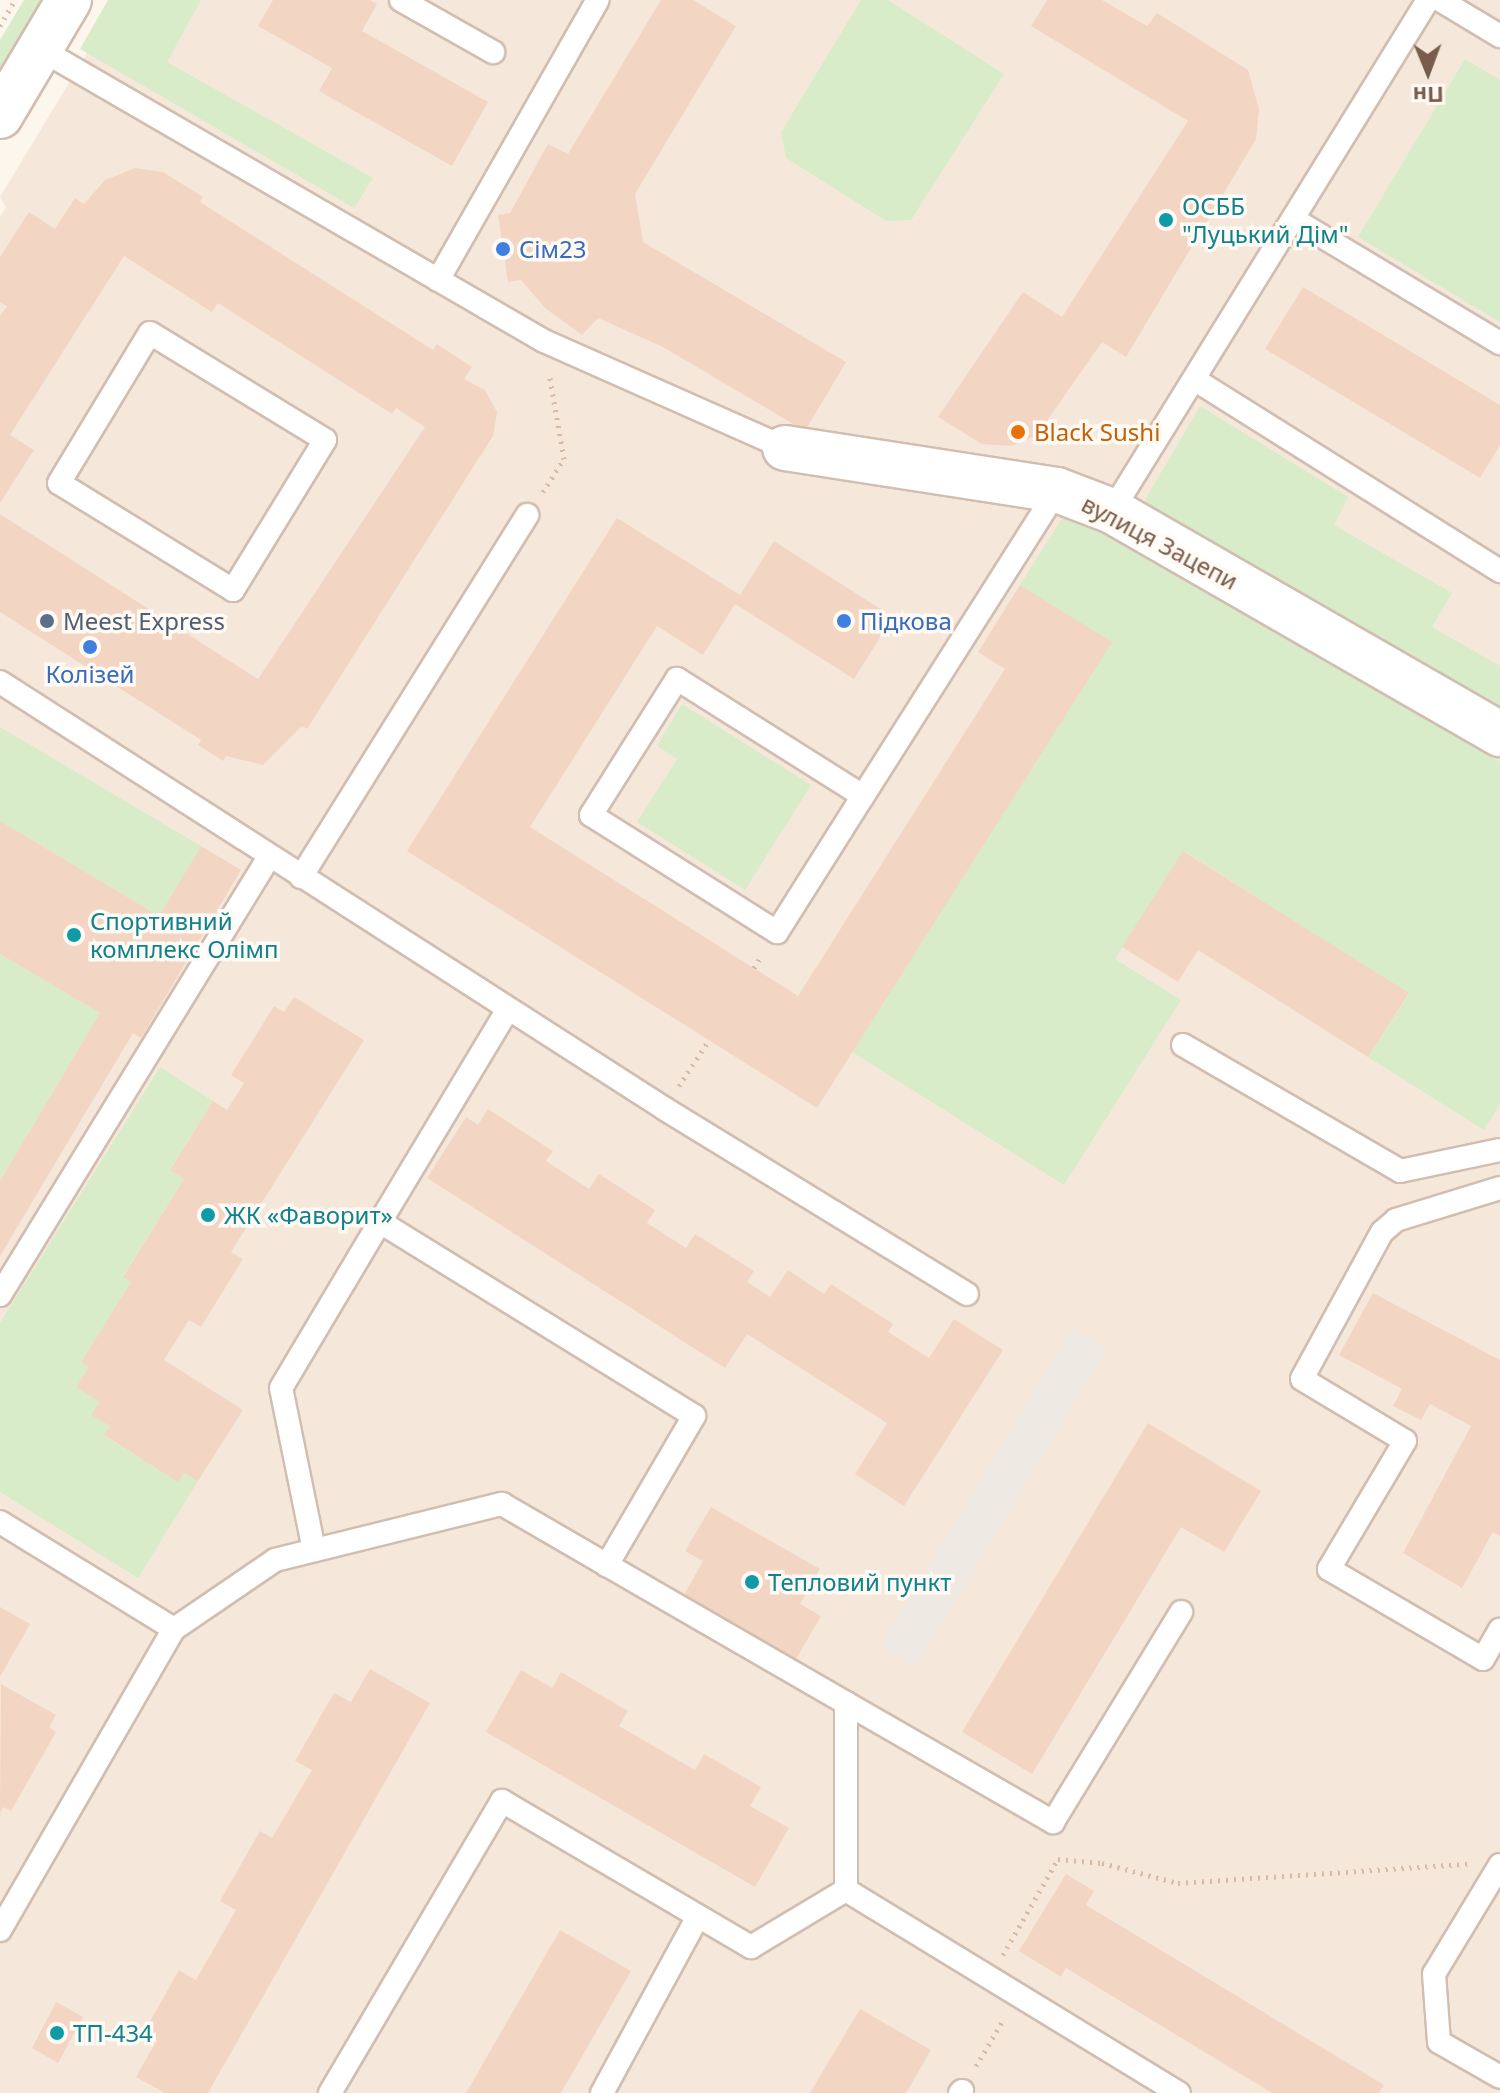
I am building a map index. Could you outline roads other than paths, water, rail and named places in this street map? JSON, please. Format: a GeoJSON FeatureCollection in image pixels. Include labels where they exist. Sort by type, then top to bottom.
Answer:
{"type":"FeatureCollection","features":[{"type":"Feature","properties":{"kind":"street"},"geometry":{"type":"LineString","coordinates":[[0,116],[69,0]]}},
{"type":"Feature","properties":{"kind":"street","name":"вулиця Зацепи"},"geometry":{"type":"LineString","coordinates":[[785,448],[1057,490],[1112,511],[1500,734]]}},
{"type":"Feature","properties":{"kind":"lane"},"geometry":{"type":"LineString","coordinates":[[401,0],[493,52]]}},
{"type":"Feature","properties":{"kind":"lane"},"geometry":{"type":"LineString","coordinates":[[438,280],[598,0]]}},
{"type":"Feature","properties":{"kind":"lane"},"geometry":{"type":"LineString","coordinates":[[1112,511],[1197,381],[1428,0]]}},
{"type":"Feature","properties":{"kind":"lane"},"geometry":{"type":"LineString","coordinates":[[1440,0],[1500,36]]}},
{"type":"Feature","properties":{"kind":"lane"},"geometry":{"type":"LineString","coordinates":[[40,49],[544,341],[785,448]]}},
{"type":"Feature","properties":{"kind":"lane"},"geometry":{"type":"LineString","coordinates":[[1295,220],[1500,343]]}},
{"type":"Feature","properties":{"kind":"lane"},"geometry":{"type":"LineString","coordinates":[[150,333],[325,440],[233,590],[59,483],[150,333]]}},
{"type":"Feature","properties":{"kind":"lane"},"geometry":{"type":"LineString","coordinates":[[1197,381],[1500,571]]}},
{"type":"Feature","properties":{"kind":"lane"},"geometry":{"type":"LineString","coordinates":[[863,796],[677,679],[591,815],[777,932],[1057,490]]}},
{"type":"Feature","properties":{"kind":"lane"},"geometry":{"type":"LineString","coordinates":[[301,877],[527,515]]}},
{"type":"Feature","properties":{"kind":"lane"},"geometry":{"type":"LineString","coordinates":[[0,682],[665,1109],[967,1294]]}},
{"type":"Feature","properties":{"kind":"lane"},"geometry":{"type":"LineString","coordinates":[[0,1295],[269,857]]}},
{"type":"Feature","properties":{"kind":"lane"},"geometry":{"type":"LineString","coordinates":[[314,1550],[281,1388],[508,1009]]}},
{"type":"Feature","properties":{"kind":"lane"},"geometry":{"type":"LineString","coordinates":[[1183,1045],[1400,1171],[1500,1150]]}},
{"type":"Feature","properties":{"kind":"lane"},"geometry":{"type":"LineString","coordinates":[[1500,1188],[1396,1220],[1382,1232],[1302,1379],[1405,1441],[1329,1569],[1483,1659],[1500,1629]]}},
{"type":"Feature","properties":{"kind":"lane"},"geometry":{"type":"LineString","coordinates":[[380,1222],[694,1416],[607,1565]]}},
{"type":"Feature","properties":{"kind":"lane"},"geometry":{"type":"LineString","coordinates":[[0,1930],[174,1629],[275,1560],[502,1504],[1053,1822],[1181,1612]]}},
{"type":"Feature","properties":{"kind":"lane"},"geometry":{"type":"LineString","coordinates":[[0,1522],[174,1629]]}},
{"type":"Feature","properties":{"kind":"lane"},"geometry":{"type":"LineString","coordinates":[[846,1703],[846,1890]]}},
{"type":"Feature","properties":{"kind":"lane"},"geometry":{"type":"LineString","coordinates":[[330,2093],[502,1801],[751,1947],[846,1890]]}},
{"type":"Feature","properties":{"kind":"lane"},"geometry":{"type":"LineString","coordinates":[[1492,1864],[1434,1974],[1439,2042],[1500,2077]]}},
{"type":"Feature","properties":{"kind":"lane"},"geometry":{"type":"LineString","coordinates":[[846,1890],[1179,2093]]}},
{"type":"Feature","properties":{"kind":"lane"},"geometry":{"type":"LineString","coordinates":[[602,2093],[698,1916]]}},
{"type":"Feature","properties":{"kind":"place","name":"ОСББ \"Луцький Дім\""},"geometry":{"type":"Point","coordinates":[1166,220]}},
{"type":"Feature","properties":{"kind":"place","name":"Сім23"},"geometry":{"type":"Point","coordinates":[503,249]}},
{"type":"Feature","properties":{"kind":"place","name":"Black Sushi"},"geometry":{"type":"Point","coordinates":[1018,432]}},
{"type":"Feature","properties":{"kind":"place","name":"Meest Express"},"geometry":{"type":"Point","coordinates":[47,621]}},
{"type":"Feature","properties":{"kind":"place","name":"Підкова"},"geometry":{"type":"Point","coordinates":[844,621]}},
{"type":"Feature","properties":{"kind":"place","name":"Колізей"},"geometry":{"type":"Point","coordinates":[90,647]}},
{"type":"Feature","properties":{"kind":"place","name":"Спортивний комплекс Олімп"},"geometry":{"type":"Point","coordinates":[74,935]}},
{"type":"Feature","properties":{"kind":"place","name":"ЖК «Фаворит»"},"geometry":{"type":"Point","coordinates":[208,1215]}},
{"type":"Feature","properties":{"kind":"place","name":"Тепловий пункт"},"geometry":{"type":"Point","coordinates":[752,1582]}},
{"type":"Feature","properties":{"kind":"place","name":"ТП-434"},"geometry":{"type":"Point","coordinates":[57,2033]}}]}
